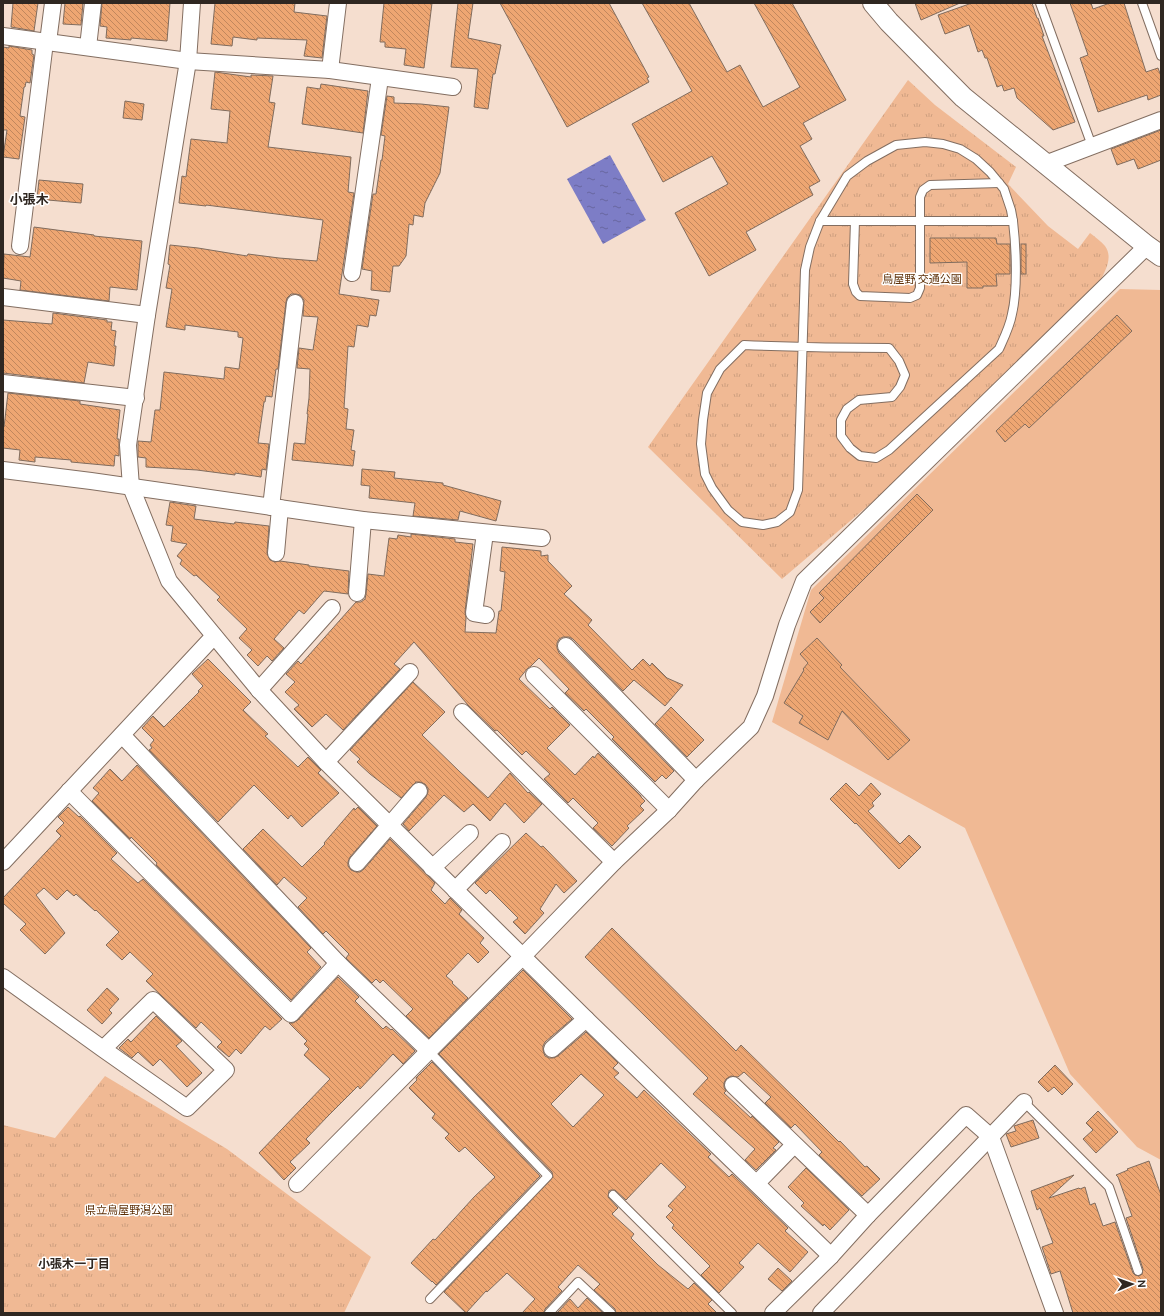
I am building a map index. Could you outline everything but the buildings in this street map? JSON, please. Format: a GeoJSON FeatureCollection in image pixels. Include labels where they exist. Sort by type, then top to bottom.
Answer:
{"type":"FeatureCollection","features":[{"type":"Feature","properties":{"kind":"street"},"geometry":{"type":"LineString","coordinates":[[20,246],[53,3]]}},
{"type":"Feature","properties":{"kind":"street"},"geometry":{"type":"LineString","coordinates":[[88,47],[93,3]]}},
{"type":"Feature","properties":{"kind":"street"},"geometry":{"type":"LineString","coordinates":[[192,3],[188,61],[147,315],[128,445],[131,487],[169,581],[259,690],[326,762],[522,957],[831,1256]]}},
{"type":"Feature","properties":{"kind":"street"},"geometry":{"type":"LineString","coordinates":[[330,70],[338,3]]}},
{"type":"Feature","properties":{"kind":"street"},"geometry":{"type":"LineString","coordinates":[[297,1184],[614,862],[669,810],[696,780],[751,727],[764,696],[787,625],[804,581],[1154,251],[963,97],[889,22],[873,3]]}},
{"type":"Feature","properties":{"kind":"street"},"geometry":{"type":"LineString","coordinates":[[3,36],[188,61],[330,70],[453,87]]}},
{"type":"Feature","properties":{"kind":"street"},"geometry":{"type":"LineString","coordinates":[[352,273],[380,78]]}},
{"type":"Feature","properties":{"kind":"street"},"geometry":{"type":"LineString","coordinates":[[1045,164],[1161,120]]}},
{"type":"Feature","properties":{"kind":"street"},"geometry":{"type":"LineString","coordinates":[[3,296],[147,315]]}},
{"type":"Feature","properties":{"kind":"street"},"geometry":{"type":"LineString","coordinates":[[276,553],[276,508],[294,303]]}},
{"type":"Feature","properties":{"kind":"street"},"geometry":{"type":"LineString","coordinates":[[3,383],[136,398]]}},
{"type":"Feature","properties":{"kind":"street"},"geometry":{"type":"LineString","coordinates":[[3,470],[363,520],[542,538]]}},
{"type":"Feature","properties":{"kind":"street"},"geometry":{"type":"LineString","coordinates":[[357,593],[363,520]]}},
{"type":"Feature","properties":{"kind":"street"},"geometry":{"type":"LineString","coordinates":[[485,533],[474,614],[486,615]]}},
{"type":"Feature","properties":{"kind":"street"},"geometry":{"type":"LineString","coordinates":[[259,690],[332,608]]}},
{"type":"Feature","properties":{"kind":"street"},"geometry":{"type":"LineString","coordinates":[[3,862],[214,636]]}},
{"type":"Feature","properties":{"kind":"street"},"geometry":{"type":"LineString","coordinates":[[566,646],[696,780]]}},
{"type":"Feature","properties":{"kind":"street"},"geometry":{"type":"LineString","coordinates":[[326,762],[410,672]]}},
{"type":"Feature","properties":{"kind":"street"},"geometry":{"type":"LineString","coordinates":[[534,676],[669,810]]}},
{"type":"Feature","properties":{"kind":"street"},"geometry":{"type":"LineString","coordinates":[[462,712],[614,862]]}},
{"type":"Feature","properties":{"kind":"street"},"geometry":{"type":"LineString","coordinates":[[122,735],[338,963],[429,1051]]}},
{"type":"Feature","properties":{"kind":"street"},"geometry":{"type":"LineString","coordinates":[[69,791],[291,1014],[338,963]]}},
{"type":"Feature","properties":{"kind":"street"},"geometry":{"type":"LineString","coordinates":[[357,863],[419,791]]}},
{"type":"Feature","properties":{"kind":"street"},"geometry":{"type":"LineString","coordinates":[[432,868],[470,833]]}},
{"type":"Feature","properties":{"kind":"street"},"geometry":{"type":"LineString","coordinates":[[455,890],[502,842]]}},
{"type":"Feature","properties":{"kind":"street"},"geometry":{"type":"LineString","coordinates":[[3,978],[103,1050],[187,1108],[226,1070],[153,1000],[103,1050]]}},
{"type":"Feature","properties":{"kind":"street"},"geometry":{"type":"LineString","coordinates":[[552,1049],[586,1019]]}},
{"type":"Feature","properties":{"kind":"street"},"geometry":{"type":"LineString","coordinates":[[733,1085],[868,1215]]}},
{"type":"Feature","properties":{"kind":"street"},"geometry":{"type":"LineString","coordinates":[[821,1313],[1024,1102]]}},
{"type":"Feature","properties":{"kind":"street"},"geometry":{"type":"LineString","coordinates":[[772,1313],[831,1256],[868,1215],[966,1115],[991,1137],[1055,1313]]}},
{"type":"Feature","properties":{"kind":"street"},"geometry":{"type":"LineString","coordinates":[[756,1183],[794,1145]]}},
{"type":"Feature","properties":{"kind":"lane"},"geometry":{"type":"LineString","coordinates":[[1040,3],[1092,146]]}},
{"type":"Feature","properties":{"kind":"lane"},"geometry":{"type":"LineString","coordinates":[[1142,3],[1161,56]]}},
{"type":"Feature","properties":{"kind":"lane"},"geometry":{"type":"LineString","coordinates":[[999,183],[976,158],[960,149],[943,144],[926,142],[896,145],[866,161],[847,176],[820,221],[810,246],[805,270],[803,347],[798,490],[790,512],[777,522],[763,525],[742,522],[728,510],[712,488],[705,474],[701,444],[703,420],[707,393],[720,369],[744,345],[803,347],[888,348],[899,361],[905,375],[900,387],[892,397],[859,400],[847,409],[841,420],[841,436],[850,448],[860,456],[876,458],[894,446],[999,349],[1005,336],[1012,314],[1015,286],[1015,239],[1011,210],[1004,189],[999,183]]}},
{"type":"Feature","properties":{"kind":"lane"},"geometry":{"type":"LineString","coordinates":[[855,221],[853,284],[856,292],[860,296],[910,298],[917,295],[920,288],[920,197],[923,190],[930,185],[999,183]]}},
{"type":"Feature","properties":{"kind":"lane"},"geometry":{"type":"LineString","coordinates":[[820,221],[1013,221]]}},
{"type":"Feature","properties":{"kind":"lane"},"geometry":{"type":"LineString","coordinates":[[429,1051],[548,1176],[430,1299]]}},
{"type":"Feature","properties":{"kind":"lane"},"geometry":{"type":"LineString","coordinates":[[1024,1102],[1109,1187],[1138,1271]]}},
{"type":"Feature","properties":{"kind":"lane"},"geometry":{"type":"LineString","coordinates":[[613,1195],[732,1313]]}},
{"type":"Feature","properties":{"kind":"lane"},"geometry":{"type":"LineString","coordinates":[[549,1313],[578,1282],[611,1313]]}},
{"type":"Feature","properties":{"kind":"green space","name":"鳥屋野 交通公園"},"geometry":{"type":"Polygon","coordinates":[[[908,80],[935,105],[1016,167],[1008,184],[1048,226],[1078,249],[1090,233],[1102,242],[1109,255],[1107,266],[1098,285],[876,499],[782,579],[648,447],[908,80]]]}},
{"type":"Feature","properties":{"kind":"green space"},"geometry":{"type":"Polygon","coordinates":[[[1120,289],[1161,290],[1161,1160],[1137,1147],[1070,1074],[965,828],[772,722],[811,590],[1120,289]]]}},
{"type":"Feature","properties":{"kind":"green space","name":"県立鳥屋野潟公園"},"geometry":{"type":"Polygon","coordinates":[[[105,1076],[227,1149],[371,1257],[344,1313],[3,1312],[3,1125],[55,1138],[105,1076]]]}},
{"type":"Feature","properties":{"kind":"water"},"geometry":{"type":"Polygon","coordinates":[[[610,155],[646,220],[603,244],[567,179],[610,155]]]}},
{"type":"Feature","properties":{"kind":"district","name":"小張木"},"geometry":{"type":"Point","coordinates":[29,199]}},
{"type":"Feature","properties":{"kind":"district","name":"小張木一丁目"},"geometry":{"type":"Point","coordinates":[74,1263]}}]}
